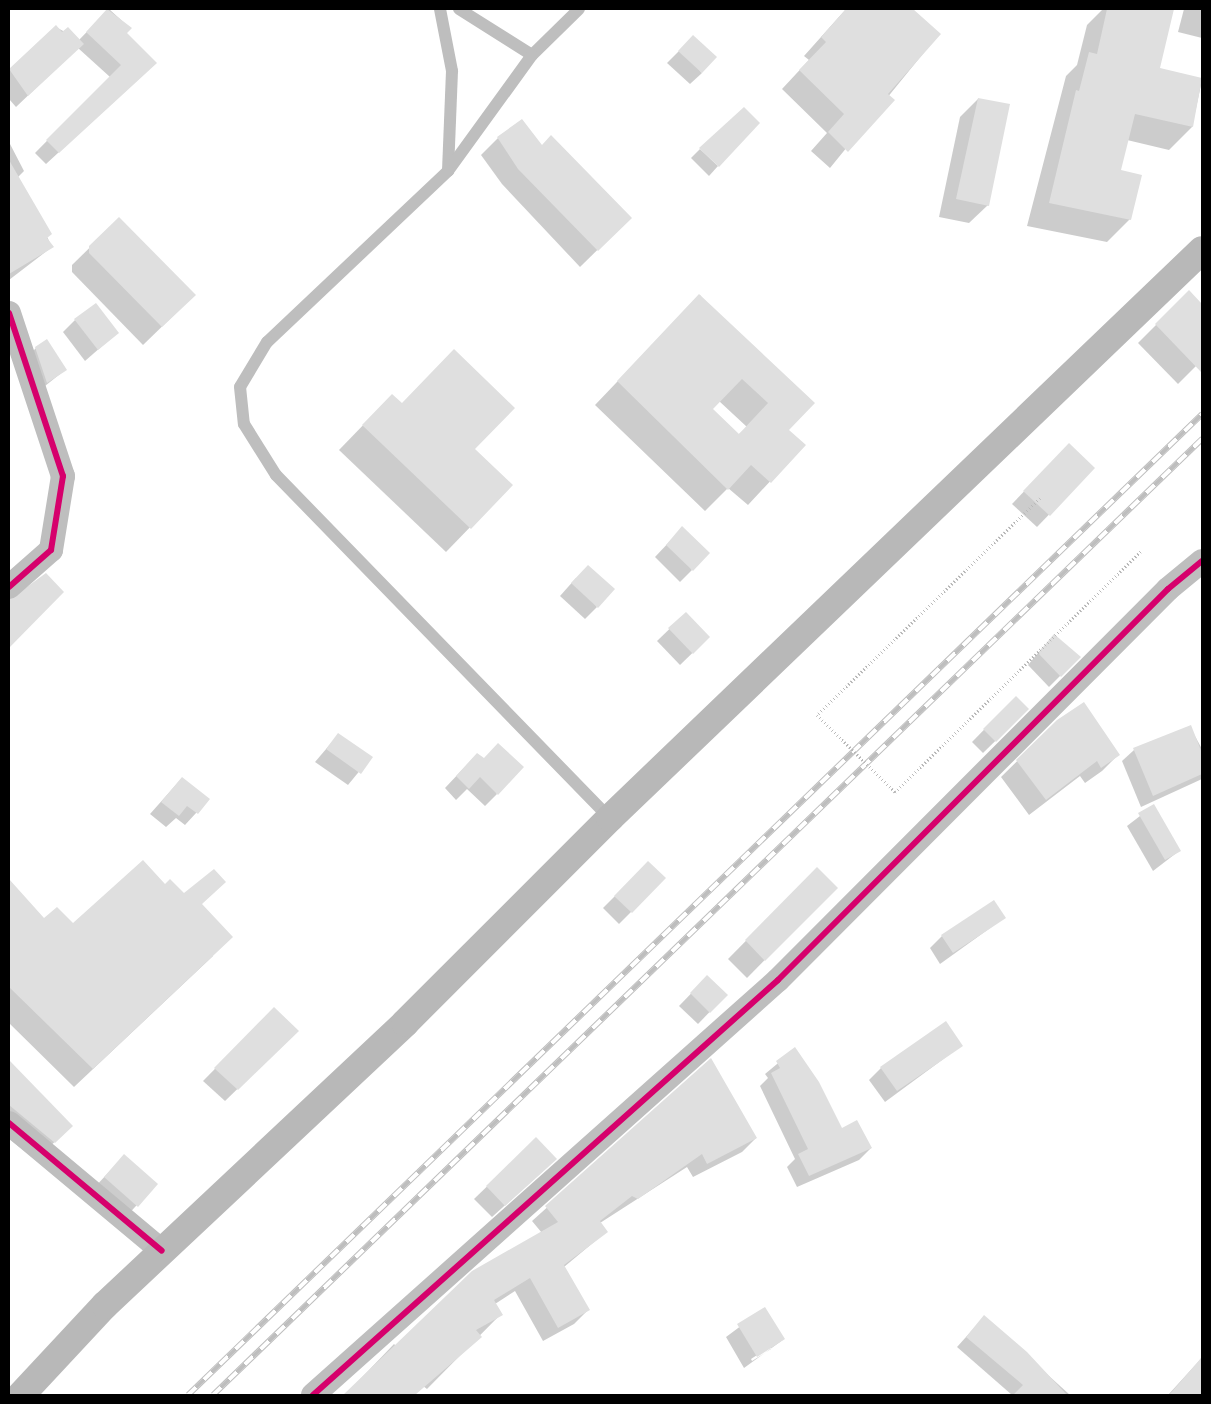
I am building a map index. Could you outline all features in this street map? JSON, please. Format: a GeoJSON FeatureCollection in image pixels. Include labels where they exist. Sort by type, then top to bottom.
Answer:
{"type":"FeatureCollection","features":[{"type":"Feature","properties":{"kind":"main road"},"geometry":{"type":"LineString","coordinates":[[21,1395],[162,1251],[405,1023],[610,818],[1202,250]]}},
{"type":"Feature","properties":{"kind":"street"},"geometry":{"type":"LineString","coordinates":[[9,313],[63,476],[51,550],[9,587]]}},
{"type":"Feature","properties":{"kind":"street"},"geometry":{"type":"LineString","coordinates":[[313,1395],[778,980],[1161,596],[1202,561]]}},
{"type":"Feature","properties":{"kind":"street"},"geometry":{"type":"LineString","coordinates":[[9,1123],[162,1251]]}},
{"type":"Feature","properties":{"kind":"lane"},"geometry":{"type":"LineString","coordinates":[[440,9],[452,71],[448,171]]}},
{"type":"Feature","properties":{"kind":"lane"},"geometry":{"type":"LineString","coordinates":[[460,9],[532,55]]}},
{"type":"Feature","properties":{"kind":"lane"},"geometry":{"type":"LineString","coordinates":[[579,9],[532,55],[448,171],[267,342],[240,387],[244,424],[276,475],[610,818]]}},
{"type":"Feature","properties":{"kind":"path"},"geometry":{"type":"LineString","coordinates":[[1040,498],[817,715],[895,792],[1141,551]]}},
{"type":"Feature","properties":{"kind":"building"},"geometry":{"type":"Polygon","coordinates":[[[107,9],[132,28],[127,33],[157,63],[59,153],[46,140],[121,65],[86,32],[107,9]]]}},
{"type":"Feature","properties":{"kind":"building"},"geometry":{"type":"Polygon","coordinates":[[[846,9],[913,9],[941,34],[888,94],[895,100],[848,152],[828,132],[844,114],[799,70],[826,42],[821,37],[846,9]]]}},
{"type":"Feature","properties":{"kind":"building"},"geometry":{"type":"Polygon","coordinates":[[[1107,9],[1174,9],[1160,68],[1202,78],[1193,127],[1135,114],[1121,170],[1142,175],[1131,220],[1049,203],[1076,90],[1079,91],[1089,52],[1097,54],[1107,9]]]}},
{"type":"Feature","properties":{"kind":"building"},"geometry":{"type":"Polygon","coordinates":[[[56,25],[62,32],[68,27],[84,44],[28,96],[9,69],[56,25]]]}},
{"type":"Feature","properties":{"kind":"building"},"geometry":{"type":"Polygon","coordinates":[[[693,35],[717,57],[702,73],[678,51],[693,35]]]}},
{"type":"Feature","properties":{"kind":"building"},"geometry":{"type":"Polygon","coordinates":[[[978,98],[1010,104],[989,206],[956,199],[978,98]]]}},
{"type":"Feature","properties":{"kind":"building"},"geometry":{"type":"Polygon","coordinates":[[[744,107],[760,123],[719,167],[699,148],[744,107]]]}},
{"type":"Feature","properties":{"kind":"building"},"geometry":{"type":"Polygon","coordinates":[[[522,119],[542,145],[551,135],[632,218],[598,251],[518,169],[497,137],[522,119]]]}},
{"type":"Feature","properties":{"kind":"building"},"geometry":{"type":"Polygon","coordinates":[[[9,160],[52,234],[47,238],[54,247],[9,274],[9,160]]]}},
{"type":"Feature","properties":{"kind":"building"},"geometry":{"type":"Polygon","coordinates":[[[119,217],[196,295],[162,327],[89,253],[89,246],[119,217]]]}},
{"type":"Feature","properties":{"kind":"building"},"geometry":{"type":"Polygon","coordinates":[[[1189,290],[1202,304],[1202,373],[1155,324],[1189,290]]]}},
{"type":"Feature","properties":{"kind":"building"},"geometry":{"type":"Polygon","coordinates":[[[699,294],[815,403],[789,430],[806,445],[771,483],[751,465],[728,490],[617,381],[699,294]],[[742,379],[713,409],[739,434],[768,403],[742,379]]]}},
{"type":"Feature","properties":{"kind":"building"},"geometry":{"type":"Polygon","coordinates":[[[96,303],[119,333],[98,350],[74,319],[96,303]]]}},
{"type":"Feature","properties":{"kind":"building"},"geometry":{"type":"Polygon","coordinates":[[[47,339],[67,370],[47,383],[35,347],[47,339]]]}},
{"type":"Feature","properties":{"kind":"building"},"geometry":{"type":"Polygon","coordinates":[[[454,349],[515,408],[475,449],[513,485],[471,529],[362,425],[392,394],[402,403],[454,349]]]}},
{"type":"Feature","properties":{"kind":"building"},"geometry":{"type":"Polygon","coordinates":[[[1069,443],[1095,468],[1050,516],[1023,491],[1069,443]]]}},
{"type":"Feature","properties":{"kind":"building"},"geometry":{"type":"Polygon","coordinates":[[[682,526],[710,553],[693,571],[666,545],[682,526]]]}},
{"type":"Feature","properties":{"kind":"building"},"geometry":{"type":"Polygon","coordinates":[[[588,565],[615,589],[598,608],[571,583],[588,565]]]}},
{"type":"Feature","properties":{"kind":"building"},"geometry":{"type":"Polygon","coordinates":[[[46,573],[64,592],[9,648],[9,600],[46,573]]]}},
{"type":"Feature","properties":{"kind":"building"},"geometry":{"type":"Polygon","coordinates":[[[686,612],[710,637],[693,654],[668,628],[686,612]]]}},
{"type":"Feature","properties":{"kind":"building"},"geometry":{"type":"Polygon","coordinates":[[[1054,634],[1081,657],[1061,677],[1038,653],[1054,634]]]}},
{"type":"Feature","properties":{"kind":"building"},"geometry":{"type":"Polygon","coordinates":[[[1016,696],[1029,709],[996,742],[983,729],[1016,696]]]}},
{"type":"Feature","properties":{"kind":"building"},"geometry":{"type":"Polygon","coordinates":[[[1084,702],[1120,755],[1101,768],[1097,761],[1046,800],[1016,760],[1057,720],[1084,702]]]}},
{"type":"Feature","properties":{"kind":"building"},"geometry":{"type":"Polygon","coordinates":[[[1191,725],[1202,753],[1202,774],[1153,796],[1133,748],[1191,725]]]}},
{"type":"Feature","properties":{"kind":"building"},"geometry":{"type":"Polygon","coordinates":[[[338,733],[373,757],[361,774],[326,749],[338,733]]]}},
{"type":"Feature","properties":{"kind":"building"},"geometry":{"type":"Polygon","coordinates":[[[498,743],[524,767],[498,795],[480,777],[469,789],[456,776],[477,753],[484,758],[498,743]]]}},
{"type":"Feature","properties":{"kind":"building"},"geometry":{"type":"Polygon","coordinates":[[[182,777],[210,799],[198,814],[187,806],[179,816],[161,802],[182,777]]]}},
{"type":"Feature","properties":{"kind":"building"},"geometry":{"type":"Polygon","coordinates":[[[1154,804],[1181,851],[1165,860],[1138,813],[1154,804]]]}},
{"type":"Feature","properties":{"kind":"building"},"geometry":{"type":"Polygon","coordinates":[[[143,860],[165,884],[170,879],[184,893],[214,869],[226,882],[202,904],[233,937],[93,1069],[9,987],[9,879],[44,918],[57,907],[73,923],[143,860]]]}},
{"type":"Feature","properties":{"kind":"building"},"geometry":{"type":"Polygon","coordinates":[[[648,861],[666,878],[632,913],[614,896],[648,861]]]}},
{"type":"Feature","properties":{"kind":"building"},"geometry":{"type":"Polygon","coordinates":[[[817,867],[838,888],[765,961],[745,940],[817,867]]]}},
{"type":"Feature","properties":{"kind":"building"},"geometry":{"type":"Polygon","coordinates":[[[994,900],[1006,918],[953,953],[941,935],[994,900]]]}},
{"type":"Feature","properties":{"kind":"building"},"geometry":{"type":"Polygon","coordinates":[[[707,975],[728,995],[710,1013],[690,993],[707,975]]]}},
{"type":"Feature","properties":{"kind":"building"},"geometry":{"type":"Polygon","coordinates":[[[274,1007],[299,1031],[238,1090],[214,1068],[274,1007]]]}},
{"type":"Feature","properties":{"kind":"building"},"geometry":{"type":"Polygon","coordinates":[[[946,1021],[963,1046],[897,1091],[880,1067],[946,1021]]]}},
{"type":"Feature","properties":{"kind":"building"},"geometry":{"type":"Polygon","coordinates":[[[795,1047],[819,1082],[842,1128],[857,1120],[872,1148],[809,1176],[798,1154],[808,1149],[771,1073],[780,1068],[776,1061],[795,1047]]]}},
{"type":"Feature","properties":{"kind":"building"},"geometry":{"type":"Polygon","coordinates":[[[711,1058],[757,1138],[707,1164],[702,1154],[638,1199],[632,1196],[600,1221],[608,1232],[564,1265],[590,1310],[558,1328],[530,1278],[494,1300],[503,1315],[476,1330],[482,1337],[415,1395],[343,1395],[472,1271],[558,1222],[545,1206],[711,1058]]]}},
{"type":"Feature","properties":{"kind":"building"},"geometry":{"type":"Polygon","coordinates":[[[9,1060],[73,1126],[55,1143],[9,1105],[9,1060]]]}},
{"type":"Feature","properties":{"kind":"building"},"geometry":{"type":"Polygon","coordinates":[[[536,1137],[557,1159],[505,1206],[486,1186],[536,1137]]]}},
{"type":"Feature","properties":{"kind":"building"},"geometry":{"type":"Polygon","coordinates":[[[124,1154],[158,1184],[138,1207],[104,1177],[124,1154]]]}},
{"type":"Feature","properties":{"kind":"building"},"geometry":{"type":"Polygon","coordinates":[[[765,1307],[785,1339],[757,1357],[737,1324],[765,1307]]]}},
{"type":"Feature","properties":{"kind":"building"},"geometry":{"type":"Polygon","coordinates":[[[984,1315],[1027,1352],[1067,1395],[1013,1395],[1023,1385],[966,1337],[984,1315]]]}},
{"type":"Feature","properties":{"kind":"building"},"geometry":{"type":"Polygon","coordinates":[[[1202,1357],[1202,1395],[1169,1395],[1202,1357]]]}},
{"type":"Feature","properties":{"kind":"railway"},"geometry":{"type":"LineString","coordinates":[[188,1395],[1202,414]]}},
{"type":"Feature","properties":{"kind":"railway"},"geometry":{"type":"LineString","coordinates":[[213,1395],[1202,439]]}},
{"type":"Feature","properties":{"kind":"cycle path"},"geometry":{"type":"LineString","coordinates":[[9,313],[63,476],[51,550],[9,587]]}},
{"type":"Feature","properties":{"kind":"cycle path"},"geometry":{"type":"LineString","coordinates":[[313,1395],[778,980],[1168,589],[1202,561]]}},
{"type":"Feature","properties":{"kind":"cycle path"},"geometry":{"type":"LineString","coordinates":[[9,1123],[162,1251]]}}]}
